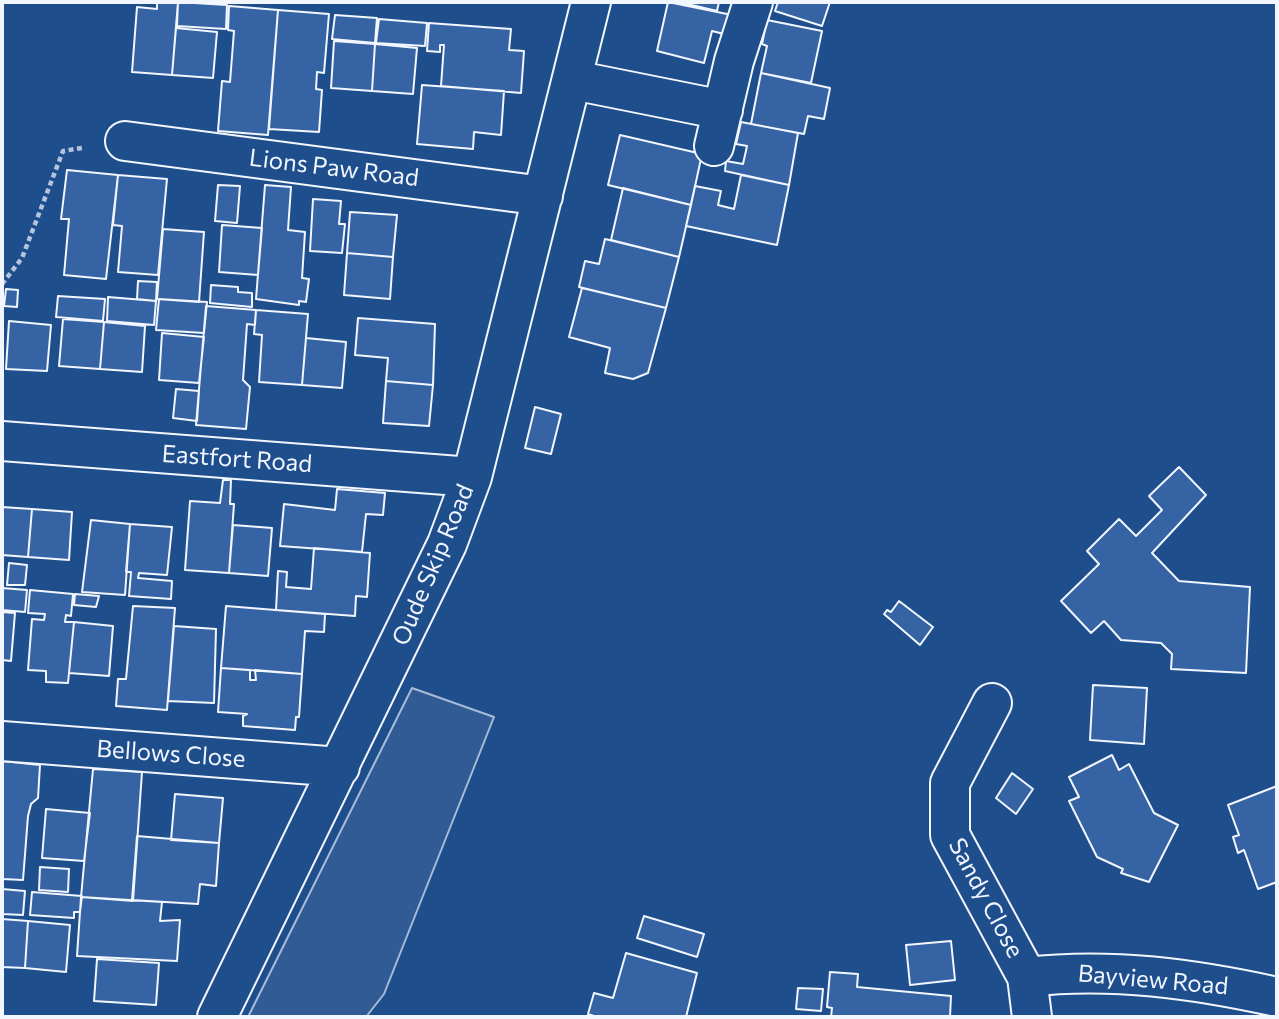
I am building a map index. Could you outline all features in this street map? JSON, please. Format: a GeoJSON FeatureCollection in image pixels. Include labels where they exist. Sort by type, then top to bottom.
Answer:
{"type":"FeatureCollection","features":[{"type":"Feature","properties":{"kind":"street","name":"Oude Skip Road"},"geometry":{"type":"LineString","coordinates":[[217,1017],[447,544],[471,477],[591,2]]}},
{"type":"Feature","properties":{"kind":"street"},"geometry":{"type":"LineString","coordinates":[[573,80],[718,128],[753,2]]}},
{"type":"Feature","properties":{"kind":"street","name":"Lions Paw Road"},"geometry":{"type":"LineString","coordinates":[[125,141],[543,196]]}},
{"type":"Feature","properties":{"kind":"street","name":"Eastfort Road"},"geometry":{"type":"LineString","coordinates":[[2,440],[471,477]]}},
{"type":"Feature","properties":{"kind":"street","name":"Sandy Close"},"geometry":{"type":"LineString","coordinates":[[992,703],[950,783],[950,835],[1027,977]]}},
{"type":"Feature","properties":{"kind":"street","name":"Bellows Close"},"geometry":{"type":"LineString","coordinates":[[2,741],[340,767]]}},
{"type":"Feature","properties":{"kind":"street","name":"Bayview Road"},"geometry":{"type":"LineString","coordinates":[[1027,977],[1073,971],[1124,973],[1231,987],[1277,997]]}},
{"type":"Feature","properties":{"kind":"street"},"geometry":{"type":"LineString","coordinates":[[1027,977],[1032,1017]]}},
{"type":"Feature","properties":{"kind":"path"},"geometry":{"type":"LineString","coordinates":[[2,284],[22,258],[63,152],[125,141]]}},
{"type":"Feature","properties":{"kind":"shaded area"},"geometry":{"type":"Polygon","coordinates":[[[412,688],[494,717],[384,994],[366,1017],[248,1017],[412,688]]]}},
{"type":"Feature","properties":{"kind":"building"},"geometry":{"type":"Polygon","coordinates":[[[157,2],[178,2],[172,75],[132,72],[137,7],[157,9],[157,2]]]}},
{"type":"Feature","properties":{"kind":"building"},"geometry":{"type":"Polygon","coordinates":[[[178,2],[227,5],[226,29],[177,26],[178,2]]]}},
{"type":"Feature","properties":{"kind":"building"},"geometry":{"type":"Polygon","coordinates":[[[668,2],[737,16],[732,36],[712,31],[704,63],[657,51],[668,2]]]}},
{"type":"Feature","properties":{"kind":"building"},"geometry":{"type":"Polygon","coordinates":[[[679,2],[719,2],[717,11],[679,2]]]}},
{"type":"Feature","properties":{"kind":"building"},"geometry":{"type":"Polygon","coordinates":[[[778,2],[830,2],[822,26],[775,11],[778,2]]]}},
{"type":"Feature","properties":{"kind":"building"},"geometry":{"type":"Polygon","coordinates":[[[229,6],[278,10],[268,135],[218,131],[222,81],[230,82],[234,31],[228,30],[229,6]]]}},
{"type":"Feature","properties":{"kind":"building"},"geometry":{"type":"Polygon","coordinates":[[[278,10],[329,14],[324,73],[317,72],[316,89],[322,90],[319,132],[269,129],[278,10]]]}},
{"type":"Feature","properties":{"kind":"building"},"geometry":{"type":"Polygon","coordinates":[[[335,15],[377,18],[375,43],[332,39],[335,15]]]}},
{"type":"Feature","properties":{"kind":"building"},"geometry":{"type":"Polygon","coordinates":[[[379,19],[427,23],[425,46],[376,43],[379,19]]]}},
{"type":"Feature","properties":{"kind":"building"},"geometry":{"type":"Polygon","coordinates":[[[767,20],[822,31],[811,83],[761,73],[767,46],[762,44],[767,20]]]}},
{"type":"Feature","properties":{"kind":"building"},"geometry":{"type":"Polygon","coordinates":[[[429,23],[511,29],[509,50],[524,51],[521,93],[441,86],[444,45],[440,45],[440,52],[427,51],[429,23]]]}},
{"type":"Feature","properties":{"kind":"building"},"geometry":{"type":"Polygon","coordinates":[[[176,28],[217,32],[213,78],[172,75],[176,28]]]}},
{"type":"Feature","properties":{"kind":"building"},"geometry":{"type":"Polygon","coordinates":[[[334,41],[375,44],[372,91],[331,88],[334,41]]]}},
{"type":"Feature","properties":{"kind":"building"},"geometry":{"type":"Polygon","coordinates":[[[375,44],[417,48],[413,94],[372,91],[375,44]]]}},
{"type":"Feature","properties":{"kind":"building"},"geometry":{"type":"Polygon","coordinates":[[[761,73],[830,88],[824,119],[808,116],[804,134],[751,124],[761,73]]]}},
{"type":"Feature","properties":{"kind":"building"},"geometry":{"type":"Polygon","coordinates":[[[422,85],[504,91],[501,135],[474,132],[473,149],[417,144],[422,85]]]}},
{"type":"Feature","properties":{"kind":"building"},"geometry":{"type":"Polygon","coordinates":[[[741,122],[798,133],[789,185],[725,171],[726,161],[743,164],[747,146],[736,144],[741,122]]]}},
{"type":"Feature","properties":{"kind":"building"},"geometry":{"type":"Polygon","coordinates":[[[620,135],[702,154],[691,205],[608,185],[620,135]]]}},
{"type":"Feature","properties":{"kind":"building"},"geometry":{"type":"Polygon","coordinates":[[[67,170],[118,175],[106,279],[64,275],[69,219],[61,219],[67,170]]]}},
{"type":"Feature","properties":{"kind":"building"},"geometry":{"type":"Polygon","coordinates":[[[118,175],[167,179],[158,275],[118,272],[122,226],[113,225],[118,175]]]}},
{"type":"Feature","properties":{"kind":"building"},"geometry":{"type":"Polygon","coordinates":[[[741,175],[789,185],[777,245],[686,226],[695,186],[721,191],[718,205],[734,209],[741,175]]]}},
{"type":"Feature","properties":{"kind":"building"},"geometry":{"type":"Polygon","coordinates":[[[218,185],[240,186],[237,223],[215,221],[218,185]]]}},
{"type":"Feature","properties":{"kind":"building"},"geometry":{"type":"Polygon","coordinates":[[[265,185],[291,187],[288,230],[305,232],[302,278],[309,279],[306,302],[299,301],[299,305],[256,299],[265,185]]]}},
{"type":"Feature","properties":{"kind":"building"},"geometry":{"type":"Polygon","coordinates":[[[623,188],[691,205],[679,257],[611,240],[623,188]]]}},
{"type":"Feature","properties":{"kind":"building"},"geometry":{"type":"Polygon","coordinates":[[[313,199],[341,201],[339,224],[345,224],[342,253],[310,251],[313,199]]]}},
{"type":"Feature","properties":{"kind":"building"},"geometry":{"type":"Polygon","coordinates":[[[350,212],[397,215],[393,257],[347,253],[350,212]]]}},
{"type":"Feature","properties":{"kind":"building"},"geometry":{"type":"Polygon","coordinates":[[[222,225],[262,228],[258,275],[219,272],[222,225]]]}},
{"type":"Feature","properties":{"kind":"building"},"geometry":{"type":"Polygon","coordinates":[[[163,229],[204,232],[199,302],[157,299],[163,229]]]}},
{"type":"Feature","properties":{"kind":"building"},"geometry":{"type":"Polygon","coordinates":[[[605,239],[679,257],[666,308],[579,287],[585,261],[599,264],[605,239]]]}},
{"type":"Feature","properties":{"kind":"building"},"geometry":{"type":"Polygon","coordinates":[[[347,253],[393,257],[390,299],[344,295],[347,253]]]}},
{"type":"Feature","properties":{"kind":"building"},"geometry":{"type":"Polygon","coordinates":[[[138,281],[157,282],[156,301],[137,299],[138,281]]]}},
{"type":"Feature","properties":{"kind":"building"},"geometry":{"type":"Polygon","coordinates":[[[211,285],[238,287],[238,292],[252,293],[252,307],[210,303],[211,285]]]}},
{"type":"Feature","properties":{"kind":"building"},"geometry":{"type":"Polygon","coordinates":[[[582,288],[666,308],[648,373],[633,379],[605,373],[610,348],[569,337],[582,288]]]}},
{"type":"Feature","properties":{"kind":"building"},"geometry":{"type":"Polygon","coordinates":[[[6,289],[18,290],[17,307],[4,306],[6,289]]]}},
{"type":"Feature","properties":{"kind":"building"},"geometry":{"type":"Polygon","coordinates":[[[58,296],[105,299],[103,321],[56,317],[58,296]]]}},
{"type":"Feature","properties":{"kind":"building"},"geometry":{"type":"Polygon","coordinates":[[[108,297],[156,301],[154,325],[107,321],[108,297]]]}},
{"type":"Feature","properties":{"kind":"building"},"geometry":{"type":"Polygon","coordinates":[[[159,299],[207,302],[204,333],[156,330],[159,299]]]}},
{"type":"Feature","properties":{"kind":"building"},"geometry":{"type":"Polygon","coordinates":[[[206,306],[256,310],[255,325],[247,324],[243,380],[250,387],[246,429],[196,425],[206,306]]]}},
{"type":"Feature","properties":{"kind":"building"},"geometry":{"type":"Polygon","coordinates":[[[256,310],[308,314],[302,385],[259,382],[262,335],[254,334],[256,310]]]}},
{"type":"Feature","properties":{"kind":"building"},"geometry":{"type":"Polygon","coordinates":[[[358,318],[435,324],[433,385],[386,381],[388,358],[355,355],[358,318]]]}},
{"type":"Feature","properties":{"kind":"building"},"geometry":{"type":"Polygon","coordinates":[[[63,319],[104,322],[100,369],[59,366],[63,319]]]}},
{"type":"Feature","properties":{"kind":"building"},"geometry":{"type":"Polygon","coordinates":[[[9,321],[51,325],[47,371],[6,369],[9,321]]]}},
{"type":"Feature","properties":{"kind":"building"},"geometry":{"type":"Polygon","coordinates":[[[104,322],[145,326],[142,372],[100,369],[104,322]]]}},
{"type":"Feature","properties":{"kind":"building"},"geometry":{"type":"Polygon","coordinates":[[[162,333],[204,337],[199,383],[159,380],[162,333]]]}},
{"type":"Feature","properties":{"kind":"building"},"geometry":{"type":"Polygon","coordinates":[[[306,338],[346,342],[342,388],[302,385],[306,338]]]}},
{"type":"Feature","properties":{"kind":"building"},"geometry":{"type":"Polygon","coordinates":[[[386,381],[433,385],[429,426],[383,423],[386,381]]]}},
{"type":"Feature","properties":{"kind":"building"},"geometry":{"type":"Polygon","coordinates":[[[176,389],[199,391],[197,421],[173,418],[176,389]]]}},
{"type":"Feature","properties":{"kind":"building"},"geometry":{"type":"Polygon","coordinates":[[[535,407],[561,414],[551,454],[525,448],[535,407]]]}},
{"type":"Feature","properties":{"kind":"building"},"geometry":{"type":"Polygon","coordinates":[[[1179,467],[1206,495],[1152,553],[1179,581],[1250,587],[1246,673],[1171,669],[1172,654],[1161,643],[1121,640],[1104,621],[1091,633],[1061,601],[1099,564],[1087,551],[1119,519],[1136,536],[1162,510],[1149,496],[1179,467]]]}},
{"type":"Feature","properties":{"kind":"building"},"geometry":{"type":"Polygon","coordinates":[[[223,480],[231,480],[230,504],[234,504],[229,573],[185,570],[190,501],[220,503],[223,480]]]}},
{"type":"Feature","properties":{"kind":"building"},"geometry":{"type":"Polygon","coordinates":[[[337,489],[385,493],[383,515],[366,514],[362,552],[280,546],[284,504],[335,510],[337,489]]]}},
{"type":"Feature","properties":{"kind":"building"},"geometry":{"type":"Polygon","coordinates":[[[2,507],[32,509],[28,557],[2,555],[2,507]]]}},
{"type":"Feature","properties":{"kind":"building"},"geometry":{"type":"Polygon","coordinates":[[[32,509],[72,512],[69,560],[28,557],[32,509]]]}},
{"type":"Feature","properties":{"kind":"building"},"geometry":{"type":"Polygon","coordinates":[[[91,520],[130,524],[125,595],[82,592],[91,520]]]}},
{"type":"Feature","properties":{"kind":"building"},"geometry":{"type":"Polygon","coordinates":[[[130,524],[172,527],[167,575],[139,573],[138,578],[172,581],[171,599],[129,596],[131,572],[126,572],[130,524]]]}},
{"type":"Feature","properties":{"kind":"building"},"geometry":{"type":"Polygon","coordinates":[[[233,525],[272,528],[268,576],[229,573],[233,525]]]}},
{"type":"Feature","properties":{"kind":"building"},"geometry":{"type":"Polygon","coordinates":[[[314,548],[370,553],[367,597],[356,596],[355,616],[276,610],[278,571],[287,572],[286,587],[311,589],[314,548]]]}},
{"type":"Feature","properties":{"kind":"building"},"geometry":{"type":"Polygon","coordinates":[[[9,563],[27,565],[25,585],[7,585],[9,563]]]}},
{"type":"Feature","properties":{"kind":"building"},"geometry":{"type":"Polygon","coordinates":[[[2,588],[27,590],[25,612],[2,610],[2,588]]]}},
{"type":"Feature","properties":{"kind":"building"},"geometry":{"type":"Polygon","coordinates":[[[30,590],[73,594],[71,616],[66,615],[65,622],[74,622],[68,683],[46,682],[46,671],[28,670],[32,619],[44,620],[45,614],[28,613],[30,590]]]}},
{"type":"Feature","properties":{"kind":"building"},"geometry":{"type":"Polygon","coordinates":[[[75,594],[99,596],[96,607],[74,605],[75,594]]]}},
{"type":"Feature","properties":{"kind":"building"},"geometry":{"type":"Polygon","coordinates":[[[899,601],[933,627],[920,645],[884,614],[887,610],[891,612],[899,601]]]}},
{"type":"Feature","properties":{"kind":"building"},"geometry":{"type":"Polygon","coordinates":[[[133,606],[175,608],[167,710],[116,706],[118,679],[126,679],[133,606]]]}},
{"type":"Feature","properties":{"kind":"building"},"geometry":{"type":"Polygon","coordinates":[[[226,606],[325,614],[324,632],[305,631],[302,674],[221,668],[226,606]]]}},
{"type":"Feature","properties":{"kind":"building"},"geometry":{"type":"Polygon","coordinates":[[[2,612],[15,613],[11,661],[2,660],[2,612]]]}},
{"type":"Feature","properties":{"kind":"building"},"geometry":{"type":"Polygon","coordinates":[[[74,622],[113,626],[109,676],[69,673],[74,622]]]}},
{"type":"Feature","properties":{"kind":"building"},"geometry":{"type":"Polygon","coordinates":[[[174,626],[216,629],[214,703],[168,701],[174,626]]]}},
{"type":"Feature","properties":{"kind":"building"},"geometry":{"type":"Polygon","coordinates":[[[221,668],[250,670],[250,680],[256,680],[255,670],[302,674],[299,717],[296,717],[295,730],[243,726],[243,716],[247,714],[218,712],[221,668]]]}},
{"type":"Feature","properties":{"kind":"building"},"geometry":{"type":"Polygon","coordinates":[[[1093,685],[1147,688],[1144,744],[1090,740],[1093,685]]]}},
{"type":"Feature","properties":{"kind":"building"},"geometry":{"type":"Polygon","coordinates":[[[1112,755],[1119,770],[1129,764],[1154,813],[1178,825],[1149,882],[1121,873],[1123,869],[1097,857],[1069,801],[1079,797],[1069,777],[1112,755]]]}},
{"type":"Feature","properties":{"kind":"building"},"geometry":{"type":"Polygon","coordinates":[[[2,761],[40,765],[38,798],[31,804],[28,816],[23,880],[2,879],[2,761]]]}},
{"type":"Feature","properties":{"kind":"building"},"geometry":{"type":"Polygon","coordinates":[[[93,769],[142,772],[133,901],[81,897],[93,769]]]}},
{"type":"Feature","properties":{"kind":"building"},"geometry":{"type":"Polygon","coordinates":[[[1012,773],[1033,789],[1016,814],[996,798],[1012,773]]]}},
{"type":"Feature","properties":{"kind":"building"},"geometry":{"type":"Polygon","coordinates":[[[1277,786],[1277,882],[1258,889],[1244,850],[1238,853],[1233,837],[1239,835],[1228,805],[1277,786]]]}},
{"type":"Feature","properties":{"kind":"building"},"geometry":{"type":"Polygon","coordinates":[[[175,794],[223,798],[219,843],[171,840],[175,794]]]}},
{"type":"Feature","properties":{"kind":"building"},"geometry":{"type":"Polygon","coordinates":[[[46,809],[90,813],[84,861],[42,858],[46,809]]]}},
{"type":"Feature","properties":{"kind":"building"},"geometry":{"type":"Polygon","coordinates":[[[137,836],[219,843],[216,886],[200,884],[198,904],[132,900],[137,836]]]}},
{"type":"Feature","properties":{"kind":"building"},"geometry":{"type":"Polygon","coordinates":[[[40,867],[69,869],[68,892],[39,890],[40,867]]]}},
{"type":"Feature","properties":{"kind":"building"},"geometry":{"type":"Polygon","coordinates":[[[2,889],[25,891],[23,915],[2,914],[2,889]]]}},
{"type":"Feature","properties":{"kind":"building"},"geometry":{"type":"Polygon","coordinates":[[[32,892],[82,896],[80,912],[74,912],[74,918],[30,915],[32,892]]]}},
{"type":"Feature","properties":{"kind":"building"},"geometry":{"type":"Polygon","coordinates":[[[81,897],[162,902],[160,921],[180,920],[177,961],[77,956],[81,897]]]}},
{"type":"Feature","properties":{"kind":"building"},"geometry":{"type":"Polygon","coordinates":[[[644,916],[704,934],[697,957],[637,938],[644,916]]]}},
{"type":"Feature","properties":{"kind":"building"},"geometry":{"type":"Polygon","coordinates":[[[2,919],[28,921],[25,968],[2,967],[2,919]]]}},
{"type":"Feature","properties":{"kind":"building"},"geometry":{"type":"Polygon","coordinates":[[[28,921],[70,925],[66,972],[25,968],[28,921]]]}},
{"type":"Feature","properties":{"kind":"building"},"geometry":{"type":"Polygon","coordinates":[[[951,941],[955,980],[910,985],[906,945],[951,941]]]}},
{"type":"Feature","properties":{"kind":"building"},"geometry":{"type":"Polygon","coordinates":[[[626,953],[697,973],[686,1017],[597,1017],[588,1014],[594,993],[613,998],[626,953]]]}},
{"type":"Feature","properties":{"kind":"building"},"geometry":{"type":"Polygon","coordinates":[[[97,959],[159,963],[156,1005],[94,1001],[97,959]]]}},
{"type":"Feature","properties":{"kind":"building"},"geometry":{"type":"Polygon","coordinates":[[[830,972],[858,974],[857,987],[951,996],[950,1017],[831,1017],[832,1008],[827,1007],[830,972]]]}},
{"type":"Feature","properties":{"kind":"building"},"geometry":{"type":"Polygon","coordinates":[[[798,988],[823,989],[821,1011],[796,1009],[798,988]]]}}]}
